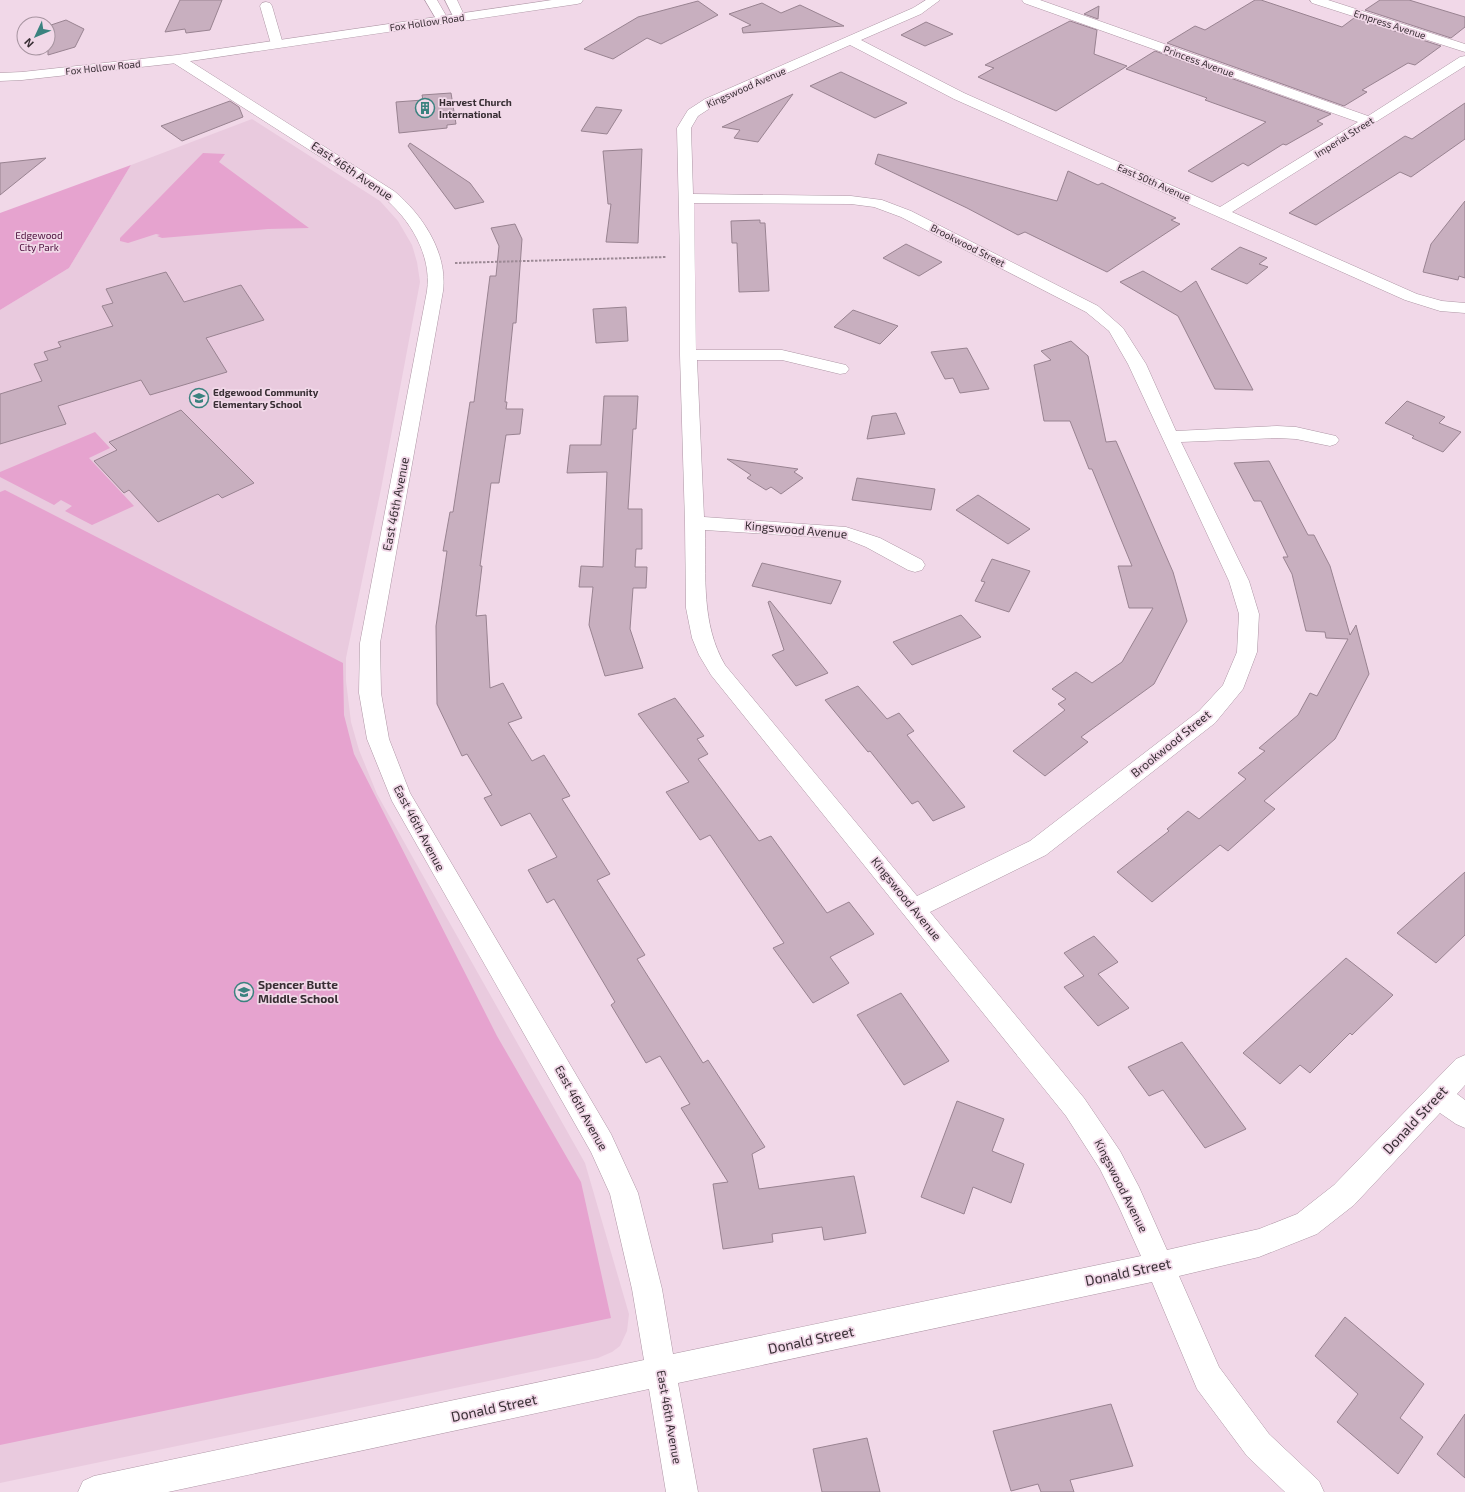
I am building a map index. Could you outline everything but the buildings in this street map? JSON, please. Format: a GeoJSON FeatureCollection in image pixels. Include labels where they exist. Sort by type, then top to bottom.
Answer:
{"type":"FeatureCollection","features":[{"type":"Feature","properties":{"kind":"street"},"geometry":{"type":"LineString","coordinates":[[431,0],[442,19]]}},
{"type":"Feature","properties":{"kind":"street"},"geometry":{"type":"LineString","coordinates":[[451,0],[459,17]]}},
{"type":"Feature","properties":{"kind":"street","name":"Fox Hollow Road"},"geometry":{"type":"LineString","coordinates":[[0,77],[22,76],[177,59],[577,0]]}},
{"type":"Feature","properties":{"kind":"street","name":"Kingswood Avenue"},"geometry":{"type":"LineString","coordinates":[[934,0],[917,11],[710,102],[693,114],[684,128],[688,257],[688,355],[695,522],[696,608],[698,623],[709,655],[718,670],[1075,1107],[1113,1166],[1160,1266],[1208,1378],[1258,1445],[1308,1492]]}},
{"type":"Feature","properties":{"kind":"street","name":"Princess Avenue"},"geometry":{"type":"LineString","coordinates":[[1028,0],[1370,122]]}},
{"type":"Feature","properties":{"kind":"street","name":"Empress Avenue"},"geometry":{"type":"LineString","coordinates":[[1316,0],[1465,48]]}},
{"type":"Feature","properties":{"kind":"street"},"geometry":{"type":"LineString","coordinates":[[266,6],[277,44]]}},
{"type":"Feature","properties":{"kind":"street","name":"East 50th Avenue"},"geometry":{"type":"LineString","coordinates":[[850,40],[959,96],[1411,297],[1440,306],[1465,308]]}},
{"type":"Feature","properties":{"kind":"street","name":"East 46th Avenue"},"geometry":{"type":"LineString","coordinates":[[177,59],[394,198],[410,215],[423,234],[430,252],[436,284],[434,304],[370,643],[370,693],[378,739],[400,795],[601,1143],[624,1193],[647,1290],[682,1492]]}},
{"type":"Feature","properties":{"kind":"street","name":"Imperial Street"},"geometry":{"type":"LineString","coordinates":[[1222,212],[1370,122],[1465,60]]}},
{"type":"Feature","properties":{"kind":"street","name":"Brookwood Street"},"geometry":{"type":"LineString","coordinates":[[686,198],[851,200],[877,203],[906,214],[1092,309],[1106,319],[1115,328],[1137,364],[1239,581],[1244,596],[1249,619],[1247,652],[1232,688],[1207,718],[1038,848],[914,909]]}},
{"type":"Feature","properties":{"kind":"street"},"geometry":{"type":"LineString","coordinates":[[688,355],[782,355],[840,369]]}},
{"type":"Feature","properties":{"kind":"street"},"geometry":{"type":"LineString","coordinates":[[1170,437],[1277,432],[1330,440]]}},
{"type":"Feature","properties":{"kind":"street","name":"Kingswood Avenue"},"geometry":{"type":"LineString","coordinates":[[695,522],[846,533],[867,540],[915,565]]}},
{"type":"Feature","properties":{"kind":"street","name":"Donald Street"},"geometry":{"type":"LineString","coordinates":[[94,1492],[1160,1266],[1259,1243],[1307,1224],[1344,1196],[1465,1067]]}},
{"type":"Feature","properties":{"kind":"street"},"geometry":{"type":"LineString","coordinates":[[1438,1096],[1465,1116]]}},
{"type":"Feature","properties":{"kind":"path"},"geometry":{"type":"LineString","coordinates":[[433,264],[688,257]]}},
{"type":"Feature","properties":{"kind":"shaded area","name":"Spencer Butte Middle School"},"geometry":{"type":"Polygon","coordinates":[[[252,119],[380,201],[398,221],[412,245],[417,262],[420,282],[381,489],[346,658],[346,681],[351,722],[359,750],[377,794],[585,1163],[629,1314],[627,1331],[620,1346],[612,1352],[598,1358],[0,1483],[0,310],[69,268],[131,165],[252,119]]]}},
{"type":"Feature","properties":{"kind":"green space"},"geometry":{"type":"Polygon","coordinates":[[[203,153],[225,154],[219,162],[309,228],[268,229],[162,238],[157,236],[160,235],[156,234],[128,243],[120,241],[120,238],[203,153]]]}},
{"type":"Feature","properties":{"kind":"green space","name":"Edgewood City Park"},"geometry":{"type":"Polygon","coordinates":[[[131,165],[69,268],[0,310],[0,213],[131,165]]]}},
{"type":"Feature","properties":{"kind":"green space"},"geometry":{"type":"Polygon","coordinates":[[[95,432],[110,448],[89,458],[134,506],[92,525],[65,511],[72,506],[61,500],[54,505],[0,477],[0,472],[95,432]]]}},
{"type":"Feature","properties":{"kind":"green space","name":"Spencer Butte Middle School"},"geometry":{"type":"Polygon","coordinates":[[[5,490],[343,663],[344,715],[354,754],[497,1036],[581,1182],[611,1318],[0,1445],[0,492],[5,490]]]}},
{"type":"Feature","properties":{"kind":"place","name":"Harvest Church International"},"geometry":{"type":"Point","coordinates":[425,108]}},
{"type":"Feature","properties":{"kind":"place","name":"Edgewood Community Elementary School"},"geometry":{"type":"Point","coordinates":[199,398]}},
{"type":"Feature","properties":{"kind":"place","name":"Spencer Butte Middle School"},"geometry":{"type":"Point","coordinates":[244,992]}}]}
